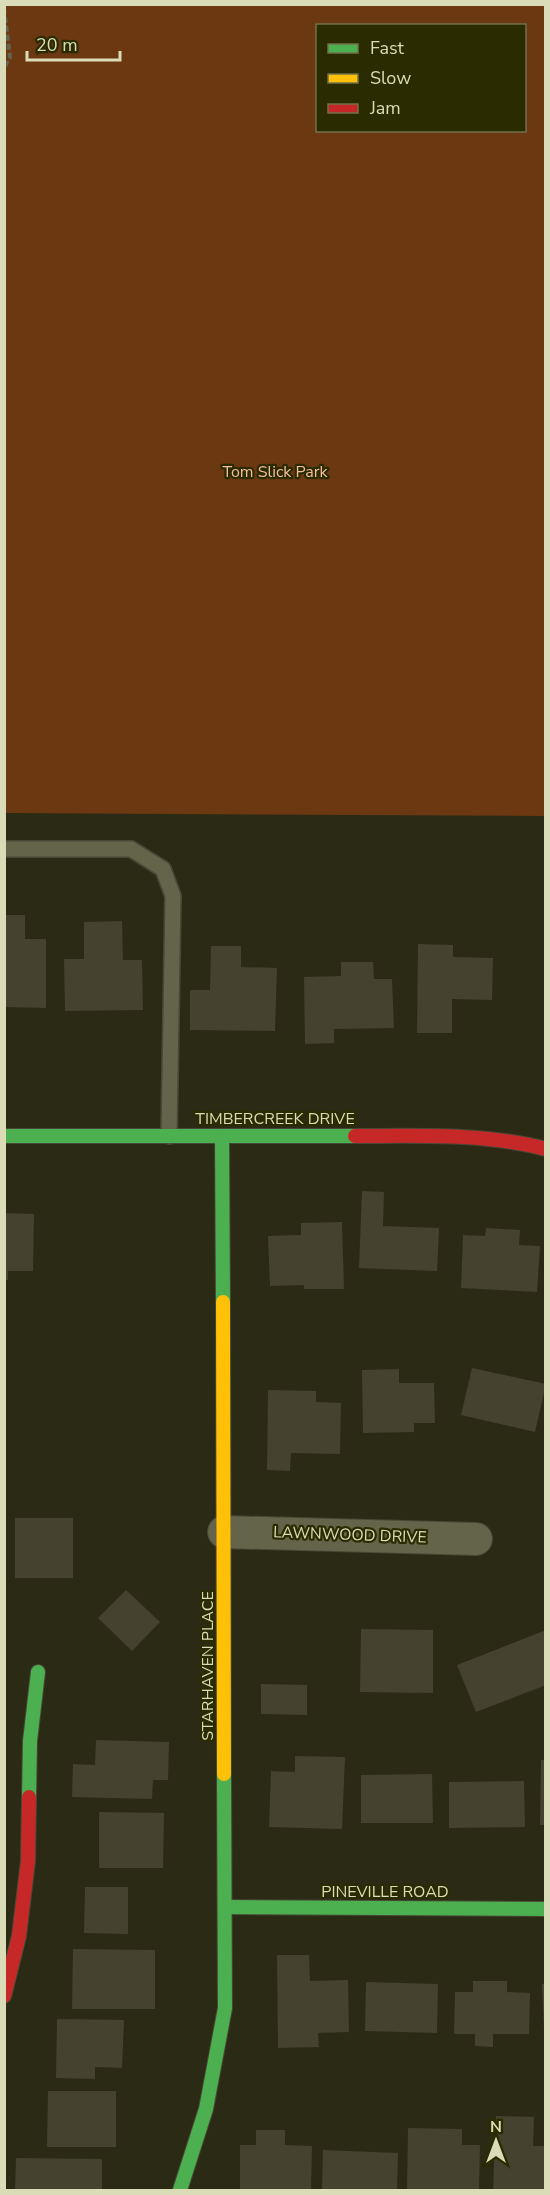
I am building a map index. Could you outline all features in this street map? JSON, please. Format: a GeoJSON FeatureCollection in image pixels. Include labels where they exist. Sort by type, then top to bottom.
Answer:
{"type":"FeatureCollection","features":[{"type":"Feature","properties":{"kind":"street","name":"TIMBERCREEK DRIVE"},"geometry":{"type":"LineString","coordinates":[[4,1136],[447,1136],[527,1144],[546,1149]]}},
{"type":"Feature","properties":{"kind":"street","name":"STARHAVEN PLACE"},"geometry":{"type":"LineString","coordinates":[[180,2190],[206,2109],[225,2008],[222,1136]]}},
{"type":"Feature","properties":{"kind":"street","name":"LAWNWOOD DRIVE"},"geometry":{"type":"LineString","coordinates":[[224,1532],[476,1539]]}},
{"type":"Feature","properties":{"kind":"street"},"geometry":{"type":"LineString","coordinates":[[4,1996],[19,1936],[28,1861],[30,1741],[38,1672]]}},
{"type":"Feature","properties":{"kind":"street","name":"PINEVILLE ROAD"},"geometry":{"type":"LineString","coordinates":[[225,1907],[546,1910]]}},
{"type":"Feature","properties":{"kind":"lane"},"geometry":{"type":"LineString","coordinates":[[4,849],[131,849],[163,869],[172,896],[169,1136]]}},
{"type":"Feature","properties":{"kind":"path"},"geometry":{"type":"LineString","coordinates":[[4,8],[10,57],[4,68]]}},
{"type":"Feature","properties":{"kind":"green space","name":"Tom Slick Park"},"geometry":{"type":"Polygon","coordinates":[[[5,4],[545,5],[545,816],[5,813],[5,4]]]}},
{"type":"Feature","properties":{"kind":"building"},"geometry":{"type":"Polygon","coordinates":[[[4,915],[25,915],[25,939],[46,939],[46,1008],[4,1007],[4,915]]]}},
{"type":"Feature","properties":{"kind":"building"},"geometry":{"type":"Polygon","coordinates":[[[122,921],[123,960],[142,960],[143,1010],[65,1011],[64,959],[84,959],[84,922],[122,921]]]}},
{"type":"Feature","properties":{"kind":"building"},"geometry":{"type":"Polygon","coordinates":[[[418,944],[453,945],[453,957],[493,958],[492,1000],[452,999],[452,1033],[417,1033],[418,944]]]}},
{"type":"Feature","properties":{"kind":"building"},"geometry":{"type":"Polygon","coordinates":[[[211,946],[241,946],[241,967],[277,968],[275,1031],[190,1030],[190,990],[210,990],[211,946]]]}},
{"type":"Feature","properties":{"kind":"building"},"geometry":{"type":"Polygon","coordinates":[[[341,962],[373,962],[374,979],[392,979],[394,1028],[334,1029],[334,1043],[305,1044],[304,977],[341,976],[341,962]]]}},
{"type":"Feature","properties":{"kind":"building"},"geometry":{"type":"Polygon","coordinates":[[[362,1191],[384,1192],[383,1226],[439,1228],[437,1271],[359,1268],[362,1191]]]}},
{"type":"Feature","properties":{"kind":"building"},"geometry":{"type":"Polygon","coordinates":[[[4,1213],[34,1214],[33,1271],[8,1271],[8,1280],[4,1280],[4,1213]]]}},
{"type":"Feature","properties":{"kind":"building"},"geometry":{"type":"Polygon","coordinates":[[[342,1222],[344,1289],[304,1289],[304,1285],[270,1286],[268,1236],[301,1235],[301,1223],[342,1222]]]}},
{"type":"Feature","properties":{"kind":"building"},"geometry":{"type":"Polygon","coordinates":[[[486,1228],[520,1230],[519,1245],[540,1246],[537,1292],[461,1288],[463,1235],[485,1236],[486,1228]]]}},
{"type":"Feature","properties":{"kind":"building"},"geometry":{"type":"Polygon","coordinates":[[[472,1368],[546,1384],[535,1432],[461,1415],[472,1368]]]}},
{"type":"Feature","properties":{"kind":"building"},"geometry":{"type":"Polygon","coordinates":[[[399,1369],[399,1383],[434,1383],[435,1423],[414,1423],[414,1432],[363,1433],[362,1370],[399,1369]]]}},
{"type":"Feature","properties":{"kind":"building"},"geometry":{"type":"Polygon","coordinates":[[[268,1390],[316,1391],[316,1402],[341,1403],[340,1454],[291,1453],[290,1471],[267,1470],[268,1390]]]}},
{"type":"Feature","properties":{"kind":"building"},"geometry":{"type":"Polygon","coordinates":[[[15,1518],[73,1518],[73,1578],[15,1578],[15,1518]]]}},
{"type":"Feature","properties":{"kind":"building"},"geometry":{"type":"Polygon","coordinates":[[[126,1590],[160,1622],[132,1651],[98,1618],[126,1590]]]}},
{"type":"Feature","properties":{"kind":"building"},"geometry":{"type":"Polygon","coordinates":[[[361,1629],[433,1630],[433,1693],[360,1692],[361,1629]]]}},
{"type":"Feature","properties":{"kind":"building"},"geometry":{"type":"Polygon","coordinates":[[[546,1630],[546,1685],[476,1712],[457,1665],[546,1630]]]}},
{"type":"Feature","properties":{"kind":"building"},"geometry":{"type":"Polygon","coordinates":[[[261,1684],[307,1685],[307,1715],[261,1714],[261,1684]]]}},
{"type":"Feature","properties":{"kind":"building"},"geometry":{"type":"Polygon","coordinates":[[[96,1740],[169,1742],[168,1780],[153,1780],[152,1799],[72,1797],[73,1764],[95,1765],[96,1740]]]}},
{"type":"Feature","properties":{"kind":"building"},"geometry":{"type":"Polygon","coordinates":[[[295,1756],[345,1757],[342,1829],[269,1827],[271,1771],[295,1772],[295,1756]]]}},
{"type":"Feature","properties":{"kind":"building"},"geometry":{"type":"Polygon","coordinates":[[[541,1760],[546,1760],[546,1825],[540,1825],[541,1760]]]}},
{"type":"Feature","properties":{"kind":"building"},"geometry":{"type":"Polygon","coordinates":[[[432,1774],[433,1823],[361,1823],[361,1775],[432,1774]]]}},
{"type":"Feature","properties":{"kind":"building"},"geometry":{"type":"Polygon","coordinates":[[[524,1781],[525,1827],[449,1828],[449,1782],[524,1781]]]}},
{"type":"Feature","properties":{"kind":"building"},"geometry":{"type":"Polygon","coordinates":[[[99,1812],[164,1813],[163,1868],[99,1868],[99,1812]]]}},
{"type":"Feature","properties":{"kind":"building"},"geometry":{"type":"Polygon","coordinates":[[[85,1887],[128,1887],[128,1934],[84,1933],[85,1887]]]}},
{"type":"Feature","properties":{"kind":"building"},"geometry":{"type":"Polygon","coordinates":[[[73,1949],[155,1950],[155,2009],[72,2009],[73,1949]]]}},
{"type":"Feature","properties":{"kind":"building"},"geometry":{"type":"Polygon","coordinates":[[[277,1955],[309,1955],[310,1981],[348,1980],[349,2032],[318,2033],[319,2047],[278,2048],[277,1955]]]}},
{"type":"Feature","properties":{"kind":"building"},"geometry":{"type":"Polygon","coordinates":[[[473,1981],[507,1981],[507,1992],[530,1993],[529,2034],[493,2034],[493,2047],[475,2046],[475,2034],[454,2034],[455,1992],[473,1992],[473,1981]]]}},
{"type":"Feature","properties":{"kind":"building"},"geometry":{"type":"Polygon","coordinates":[[[366,1982],[438,1984],[437,2033],[365,2031],[366,1982]]]}},
{"type":"Feature","properties":{"kind":"building"},"geometry":{"type":"Polygon","coordinates":[[[542,1984],[546,1984],[546,2031],[544,2031],[542,1984]]]}},
{"type":"Feature","properties":{"kind":"building"},"geometry":{"type":"Polygon","coordinates":[[[57,2019],[124,2020],[122,2068],[95,2067],[95,2079],[56,2078],[57,2019]]]}},
{"type":"Feature","properties":{"kind":"building"},"geometry":{"type":"Polygon","coordinates":[[[48,2091],[116,2091],[116,2147],[47,2147],[48,2091]]]}},
{"type":"Feature","properties":{"kind":"building"},"geometry":{"type":"Polygon","coordinates":[[[496,2116],[534,2117],[533,2146],[546,2146],[546,2189],[493,2190],[496,2116]]]}},
{"type":"Feature","properties":{"kind":"building"},"geometry":{"type":"Polygon","coordinates":[[[408,2128],[462,2129],[462,2145],[480,2145],[479,2190],[407,2190],[408,2128]]]}},
{"type":"Feature","properties":{"kind":"building"},"geometry":{"type":"Polygon","coordinates":[[[256,2130],[285,2130],[285,2145],[312,2146],[311,2190],[240,2190],[240,2145],[256,2145],[256,2130]]]}},
{"type":"Feature","properties":{"kind":"building"},"geometry":{"type":"Polygon","coordinates":[[[323,2150],[398,2153],[397,2190],[322,2190],[323,2150]]]}},
{"type":"Feature","properties":{"kind":"building"},"geometry":{"type":"Polygon","coordinates":[[[16,2158],[102,2159],[102,2190],[15,2190],[16,2158]]]}},
{"type":"Feature","properties":{"kind":"traffic: fast"},"geometry":{"type":"LineString","coordinates":[[4,1136],[355,1136]]}},
{"type":"Feature","properties":{"kind":"traffic: fast"},"geometry":{"type":"LineString","coordinates":[[222,1136],[223,1302]]}},
{"type":"Feature","properties":{"kind":"traffic: fast"},"geometry":{"type":"LineString","coordinates":[[29,1797],[30,1741],[38,1672]]}},
{"type":"Feature","properties":{"kind":"traffic: fast"},"geometry":{"type":"LineString","coordinates":[[180,2190],[206,2109],[225,2008],[224,1774]]}},
{"type":"Feature","properties":{"kind":"traffic: fast"},"geometry":{"type":"LineString","coordinates":[[225,1907],[546,1909]]}},
{"type":"Feature","properties":{"kind":"traffic: slow"},"geometry":{"type":"LineString","coordinates":[[223,1302],[224,1774]]}},
{"type":"Feature","properties":{"kind":"traffic: jam"},"geometry":{"type":"LineString","coordinates":[[355,1136],[475,1138],[546,1149]]}},
{"type":"Feature","properties":{"kind":"traffic: jam"},"geometry":{"type":"LineString","coordinates":[[4,1996],[19,1936],[28,1861],[29,1797]]}}]}
